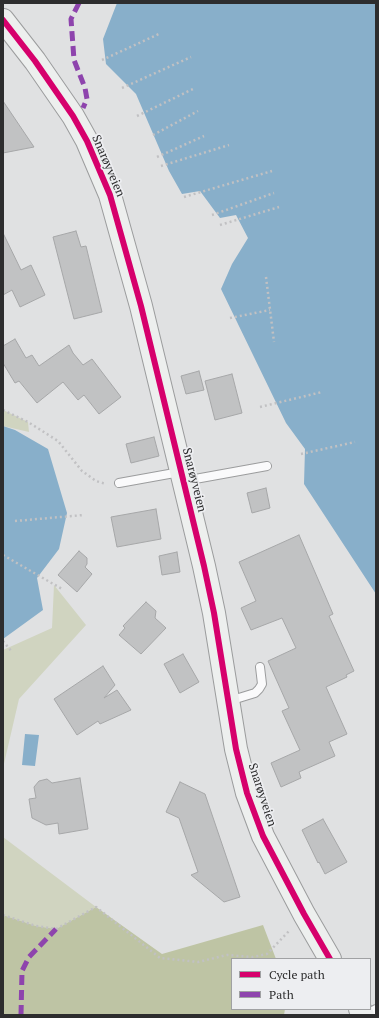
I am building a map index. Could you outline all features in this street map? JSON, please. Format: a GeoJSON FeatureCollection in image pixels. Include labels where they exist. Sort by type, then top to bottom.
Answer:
{"type":"FeatureCollection","features":[{"type":"Feature","properties":{"kind":"street","name":"Snarøyveien"},"geometry":{"type":"LineString","coordinates":[[3,20],[35,61],[72,116],[86,141],[102,176],[119,223],[139,298],[214,613],[236,749],[254,814],[263,836],[304,914],[329,958]]}},
{"type":"Feature","properties":{"kind":"lane"},"geometry":{"type":"LineString","coordinates":[[119,483],[182,477],[267,466]]}},
{"type":"Feature","properties":{"kind":"lane"},"geometry":{"type":"LineString","coordinates":[[229,701],[255,693],[259,689],[262,684],[260,667]]}},
{"type":"Feature","properties":{"kind":"lane"},"geometry":{"type":"LineString","coordinates":[[364,1015],[376,1009]]}},
{"type":"Feature","properties":{"kind":"path"},"geometry":{"type":"LineString","coordinates":[[102,60],[161,33]]}},
{"type":"Feature","properties":{"kind":"path"},"geometry":{"type":"LineString","coordinates":[[122,88],[192,57]]}},
{"type":"Feature","properties":{"kind":"path"},"geometry":{"type":"LineString","coordinates":[[137,116],[193,89]]}},
{"type":"Feature","properties":{"kind":"path"},"geometry":{"type":"LineString","coordinates":[[153,135],[198,111]]}},
{"type":"Feature","properties":{"kind":"path"},"geometry":{"type":"LineString","coordinates":[[157,157],[204,136]]}},
{"type":"Feature","properties":{"kind":"path"},"geometry":{"type":"LineString","coordinates":[[161,166],[229,144]]}},
{"type":"Feature","properties":{"kind":"path"},"geometry":{"type":"LineString","coordinates":[[184,197],[272,171]]}},
{"type":"Feature","properties":{"kind":"path"},"geometry":{"type":"LineString","coordinates":[[212,215],[274,192]]}},
{"type":"Feature","properties":{"kind":"path"},"geometry":{"type":"LineString","coordinates":[[220,225],[279,207]]}},
{"type":"Feature","properties":{"kind":"path"},"geometry":{"type":"LineString","coordinates":[[266,277],[274,342]]}},
{"type":"Feature","properties":{"kind":"path"},"geometry":{"type":"LineString","coordinates":[[230,318],[270,310]]}},
{"type":"Feature","properties":{"kind":"path"},"geometry":{"type":"LineString","coordinates":[[260,407],[322,392]]}},
{"type":"Feature","properties":{"kind":"path"},"geometry":{"type":"LineString","coordinates":[[3,410],[28,422],[58,441],[82,471],[96,481],[103,484],[119,483]]}},
{"type":"Feature","properties":{"kind":"path"},"geometry":{"type":"LineString","coordinates":[[301,454],[355,442]]}},
{"type":"Feature","properties":{"kind":"path"},"geometry":{"type":"LineString","coordinates":[[14,521],[84,515]]}},
{"type":"Feature","properties":{"kind":"path"},"geometry":{"type":"LineString","coordinates":[[3,555],[62,589]]}},
{"type":"Feature","properties":{"kind":"path"},"geometry":{"type":"LineString","coordinates":[[3,641],[12,652]]}},
{"type":"Feature","properties":{"kind":"path"},"geometry":{"type":"LineString","coordinates":[[3,915],[36,926],[56,929],[96,907],[160,958],[198,962],[227,955],[253,957],[266,954],[304,914]]}},
{"type":"Feature","properties":{"kind":"green space"},"geometry":{"type":"Polygon","coordinates":[[[3,410],[28,422],[29,432],[3,426],[3,410]]]}},
{"type":"Feature","properties":{"kind":"green space"},"geometry":{"type":"Polygon","coordinates":[[[54,585],[86,625],[19,699],[3,768],[3,650],[52,628],[54,585]]]}},
{"type":"Feature","properties":{"kind":"green space"},"geometry":{"type":"Polygon","coordinates":[[[3,837],[96,907],[56,929],[36,926],[3,915],[3,837]]]}},
{"type":"Feature","properties":{"kind":"green space"},"geometry":{"type":"Polygon","coordinates":[[[96,907],[162,954],[263,925],[276,958],[231,958],[231,1010],[285,1010],[284,1015],[3,1015],[3,915],[36,926],[56,929],[96,907]]]}},
{"type":"Feature","properties":{"kind":"water"},"geometry":{"type":"Polygon","coordinates":[[[117,3],[376,3],[376,594],[304,484],[305,449],[286,423],[221,289],[232,264],[248,238],[236,215],[220,218],[200,191],[182,194],[169,171],[136,94],[106,64],[103,39],[117,3]]]}},
{"type":"Feature","properties":{"kind":"water"},"geometry":{"type":"Polygon","coordinates":[[[3,426],[15,430],[48,449],[67,513],[59,549],[37,578],[43,610],[3,639],[3,426]]]}},
{"type":"Feature","properties":{"kind":"water"},"geometry":{"type":"Polygon","coordinates":[[[25,734],[39,735],[35,766],[22,765],[25,734]]]}},
{"type":"Feature","properties":{"kind":"building"},"geometry":{"type":"Polygon","coordinates":[[[3,101],[34,147],[3,153],[3,101]]]}},
{"type":"Feature","properties":{"kind":"building"},"geometry":{"type":"Polygon","coordinates":[[[76,231],[81,247],[86,246],[102,312],[74,319],[53,237],[76,231]]]}},
{"type":"Feature","properties":{"kind":"building"},"geometry":{"type":"Polygon","coordinates":[[[3,233],[21,270],[31,265],[45,295],[20,307],[12,290],[3,295],[3,233]]]}},
{"type":"Feature","properties":{"kind":"building"},"geometry":{"type":"Polygon","coordinates":[[[15,339],[26,358],[32,355],[39,366],[69,345],[73,353],[83,365],[92,359],[121,397],[99,414],[84,395],[78,400],[63,382],[37,403],[19,381],[15,383],[3,363],[3,346],[15,339]]]}},
{"type":"Feature","properties":{"kind":"building"},"geometry":{"type":"Polygon","coordinates":[[[199,371],[204,390],[186,394],[181,376],[199,371]]]}},
{"type":"Feature","properties":{"kind":"building"},"geometry":{"type":"Polygon","coordinates":[[[232,374],[242,413],[215,420],[205,381],[232,374]]]}},
{"type":"Feature","properties":{"kind":"building"},"geometry":{"type":"Polygon","coordinates":[[[154,437],[159,456],[131,463],[126,444],[154,437]]]}},
{"type":"Feature","properties":{"kind":"building"},"geometry":{"type":"Polygon","coordinates":[[[266,488],[270,508],[252,513],[247,493],[266,488]]]}},
{"type":"Feature","properties":{"kind":"building"},"geometry":{"type":"Polygon","coordinates":[[[156,509],[161,539],[117,547],[111,517],[156,509]]]}},
{"type":"Feature","properties":{"kind":"building"},"geometry":{"type":"Polygon","coordinates":[[[299,535],[333,614],[329,616],[354,671],[346,675],[347,677],[326,687],[347,734],[329,742],[335,756],[299,772],[301,778],[281,787],[271,763],[300,750],[282,711],[289,708],[268,661],[296,648],[282,618],[251,630],[241,608],[256,601],[239,562],[299,535]]]}},
{"type":"Feature","properties":{"kind":"building"},"geometry":{"type":"Polygon","coordinates":[[[79,551],[87,558],[87,564],[85,567],[92,574],[77,592],[58,575],[79,551]]]}},
{"type":"Feature","properties":{"kind":"building"},"geometry":{"type":"Polygon","coordinates":[[[177,552],[180,572],[162,575],[159,556],[177,552]]]}},
{"type":"Feature","properties":{"kind":"building"},"geometry":{"type":"Polygon","coordinates":[[[146,602],[156,611],[155,618],[166,628],[141,654],[119,635],[125,628],[123,626],[146,602]]]}},
{"type":"Feature","properties":{"kind":"building"},"geometry":{"type":"Polygon","coordinates":[[[183,654],[199,682],[180,693],[164,664],[183,654]]]}},
{"type":"Feature","properties":{"kind":"building"},"geometry":{"type":"Polygon","coordinates":[[[103,666],[115,685],[104,698],[117,690],[131,710],[100,724],[98,721],[77,735],[54,699],[103,666]]]}},
{"type":"Feature","properties":{"kind":"building"},"geometry":{"type":"Polygon","coordinates":[[[80,778],[88,829],[59,834],[58,823],[46,825],[32,818],[29,799],[36,798],[34,787],[39,781],[47,779],[52,783],[80,778]]]}},
{"type":"Feature","properties":{"kind":"building"},"geometry":{"type":"Polygon","coordinates":[[[180,782],[205,794],[240,897],[224,902],[191,875],[198,872],[179,818],[166,812],[180,782]]]}},
{"type":"Feature","properties":{"kind":"building"},"geometry":{"type":"Polygon","coordinates":[[[323,819],[347,862],[325,874],[302,830],[323,819]]]}},
{"type":"Feature","properties":{"kind":"marked path"},"geometry":{"type":"LineString","coordinates":[[79,3],[71,19],[74,60],[85,88],[87,99],[83,108]]}},
{"type":"Feature","properties":{"kind":"marked path"},"geometry":{"type":"LineString","coordinates":[[21,1015],[22,971],[29,957],[56,929]]}},
{"type":"Feature","properties":{"kind":"cycle path"},"geometry":{"type":"LineString","coordinates":[[3,20],[35,61],[73,116],[87,141],[110,195],[141,306],[204,566],[214,613],[236,749],[247,793],[263,836],[304,914],[329,958]]}}]}
